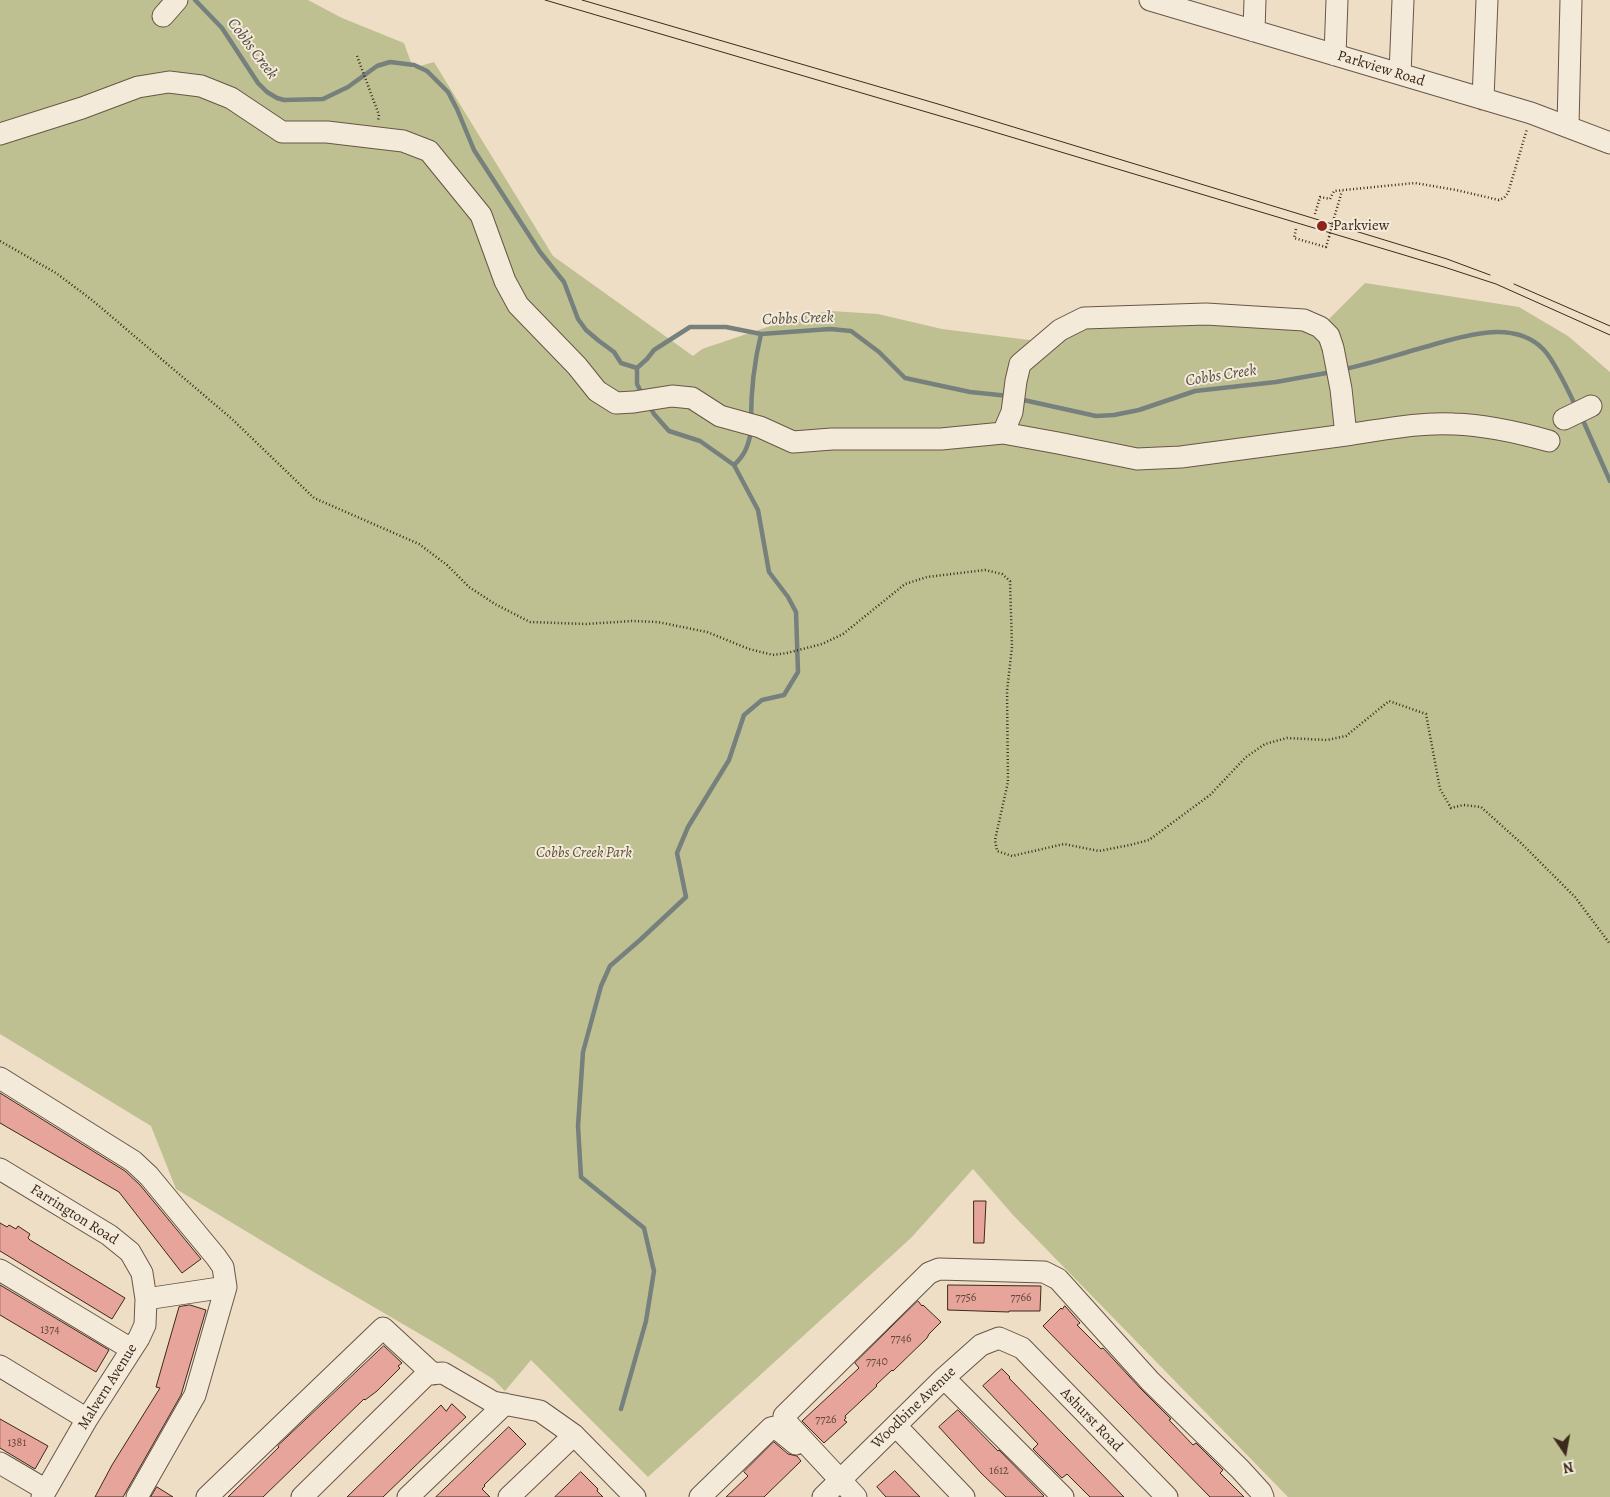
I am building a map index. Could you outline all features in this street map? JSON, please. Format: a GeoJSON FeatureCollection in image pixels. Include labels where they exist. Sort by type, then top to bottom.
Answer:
{"type":"FeatureCollection","features":[{"type":"Feature","properties":{"kind":"street","name":"Parkview Road"},"geometry":{"type":"LineString","coordinates":[[1150,0],[1483,99],[1568,126],[1610,143]]}},
{"type":"Feature","properties":{"kind":"street"},"geometry":{"type":"LineString","coordinates":[[1254,31],[1255,0]]}},
{"type":"Feature","properties":{"kind":"street"},"geometry":{"type":"LineString","coordinates":[[1335,55],[1337,0]]}},
{"type":"Feature","properties":{"kind":"street"},"geometry":{"type":"LineString","coordinates":[[1400,74],[1403,0]]}},
{"type":"Feature","properties":{"kind":"street"},"geometry":{"type":"LineString","coordinates":[[1483,99],[1487,0]]}},
{"type":"Feature","properties":{"kind":"street"},"geometry":{"type":"LineString","coordinates":[[1568,126],[1571,0]]}},
{"type":"Feature","properties":{"kind":"street"},"geometry":{"type":"LineString","coordinates":[[0,134],[82,108],[138,87],[169,82],[201,86],[231,98],[282,132],[327,132],[404,140],[429,151],[481,215],[505,281],[518,305],[577,366],[597,390],[616,403],[672,396],[692,398],[720,416],[760,427],[794,442],[832,439],[941,439],[1003,433],[1137,459],[1182,458],[1411,425],[1452,423],[1509,431],[1549,441]]}},
{"type":"Feature","properties":{"kind":"street"},"geometry":{"type":"LineString","coordinates":[[1003,433],[1012,412],[1020,364],[1060,330],[1084,318],[1206,314],[1304,320],[1320,327],[1329,336],[1333,348],[1341,389],[1346,435]]}},
{"type":"Feature","properties":{"kind":"street"},"geometry":{"type":"LineString","coordinates":[[1564,419],[1590,406]]}},
{"type":"Feature","properties":{"kind":"street"},"geometry":{"type":"LineString","coordinates":[[0,1078],[139,1166],[216,1257],[222,1267],[226,1286],[195,1395],[137,1497]]}},
{"type":"Feature","properties":{"kind":"street","name":"Farrington Road"},"geometry":{"type":"LineString","coordinates":[[0,1169],[110,1235],[130,1252],[140,1270]]}},
{"type":"Feature","properties":{"kind":"street"},"geometry":{"type":"LineString","coordinates":[[833,1487],[784,1416],[929,1273],[939,1269],[1029,1271],[1044,1272],[1058,1279],[1150,1381],[1240,1469],[1261,1492],[1262,1497]]}},
{"type":"Feature","properties":{"kind":"street"},"geometry":{"type":"LineString","coordinates":[[0,1270],[131,1349]]}},
{"type":"Feature","properties":{"kind":"street","name":"Malvern Avenue"},"geometry":{"type":"LineString","coordinates":[[44,1494],[87,1419],[145,1325],[146,1299],[140,1270]]}},
{"type":"Feature","properties":{"kind":"street"},"geometry":{"type":"LineString","coordinates":[[146,1299],[226,1286]]}},
{"type":"Feature","properties":{"kind":"street"},"geometry":{"type":"LineString","coordinates":[[207,1497],[383,1328],[434,1374]]}},
{"type":"Feature","properties":{"kind":"street","name":"Woodbine Avenue"},"geometry":{"type":"LineString","coordinates":[[833,1487],[981,1344],[999,1338],[1015,1345]]}},
{"type":"Feature","properties":{"kind":"street","name":"Ashurst Road"},"geometry":{"type":"LineString","coordinates":[[1015,1345],[1022,1348],[1167,1497]]}},
{"type":"Feature","properties":{"kind":"street"},"geometry":{"type":"LineString","coordinates":[[0,1366],[87,1419]]}},
{"type":"Feature","properties":{"kind":"street"},"geometry":{"type":"LineString","coordinates":[[302,1497],[428,1374],[443,1373],[494,1402],[540,1411],[574,1435],[624,1493]]}},
{"type":"Feature","properties":{"kind":"street"},"geometry":{"type":"LineString","coordinates":[[944,1378],[1063,1497]]}},
{"type":"Feature","properties":{"kind":"street"},"geometry":{"type":"LineString","coordinates":[[408,1497],[504,1404]]}},
{"type":"Feature","properties":{"kind":"street"},"geometry":{"type":"LineString","coordinates":[[896,1426],[964,1497]]}},
{"type":"Feature","properties":{"kind":"street"},"geometry":{"type":"LineString","coordinates":[[700,1497],[764,1434],[775,1427],[793,1441],[833,1487],[856,1497]]}},
{"type":"Feature","properties":{"kind":"street"},"geometry":{"type":"LineString","coordinates":[[509,1497],[574,1435]]}},
{"type":"Feature","properties":{"kind":"street"},"geometry":{"type":"LineString","coordinates":[[0,1463],[44,1494]]}},
{"type":"Feature","properties":{"kind":"path"},"geometry":{"type":"LineString","coordinates":[[357,56],[379,116]]}},
{"type":"Feature","properties":{"kind":"path"},"geometry":{"type":"LineString","coordinates":[[1314,214],[1320,197],[1330,199],[1334,191],[1416,183],[1499,200],[1504,198],[1508,193],[1531,114]]}},
{"type":"Feature","properties":{"kind":"path"},"geometry":{"type":"LineString","coordinates":[[1296,229],[1294,238],[1326,247],[1342,191]]}},
{"type":"Feature","properties":{"kind":"path"},"geometry":{"type":"LineString","coordinates":[[0,242],[56,274],[92,300],[232,419],[314,498],[419,544],[469,586],[495,604],[530,622],[586,624],[632,621],[658,622],[706,632],[749,649],[773,654],[787,653],[822,644],[843,634],[905,584],[928,577],[985,570],[1002,574],[1010,581],[1012,648],[1007,691],[1008,782],[995,840],[997,852],[1012,856],[1064,844],[1099,851],[1130,846],[1149,840],[1210,795],[1246,757],[1265,744],[1286,738],[1327,740],[1346,736],[1390,702],[1426,714],[1440,789],[1451,808],[1463,805],[1481,807],[1521,843],[1575,897],[1610,944]]}},
{"type":"Feature","properties":{"kind":"green space","name":"Cobbs Creek Park"},"geometry":{"type":"Polygon","coordinates":[[[0,0],[308,0],[342,18],[404,43],[413,68],[434,62],[553,256],[693,356],[702,349],[800,316],[831,311],[878,314],[942,329],[1037,341],[1078,316],[1256,307],[1316,332],[1365,283],[1519,307],[1568,336],[1610,372],[1610,1497],[1288,1497],[1013,1215],[973,1169],[911,1238],[648,1477],[531,1360],[505,1391],[493,1379],[437,1344],[176,1189],[151,1126],[0,1034],[0,0]]]}},
{"type":"Feature","properties":{"kind":"building"},"geometry":{"type":"Polygon","coordinates":[[[0,1093],[125,1171],[140,1185],[201,1259],[182,1273],[119,1192],[0,1123],[0,1093]]]}},
{"type":"Feature","properties":{"kind":"building"},"geometry":{"type":"Polygon","coordinates":[[[974,1201],[986,1201],[984,1243],[974,1243],[974,1201]]]}},
{"type":"Feature","properties":{"kind":"building"},"geometry":{"type":"Polygon","coordinates":[[[0,1223],[16,1229],[18,1226],[30,1234],[28,1238],[30,1240],[125,1298],[112,1319],[0,1251],[0,1223]]]}},
{"type":"Feature","properties":{"kind":"building"},"geometry":{"type":"Polygon","coordinates":[[[0,1285],[109,1350],[96,1372],[0,1315],[0,1285]]]}},
{"type":"Feature","properties":{"kind":"building"},"geometry":{"type":"Polygon","coordinates":[[[948,1285],[1041,1286],[1040,1311],[948,1310],[948,1285]]]}},
{"type":"Feature","properties":{"kind":"building"},"geometry":{"type":"Polygon","coordinates":[[[918,1301],[941,1322],[927,1338],[845,1416],[844,1420],[847,1422],[824,1443],[802,1421],[859,1368],[855,1363],[918,1301]]]}},
{"type":"Feature","properties":{"kind":"building"},"geometry":{"type":"Polygon","coordinates":[[[190,1305],[206,1310],[181,1395],[123,1497],[95,1497],[112,1465],[160,1388],[156,1387],[179,1307],[190,1305]]]}},
{"type":"Feature","properties":{"kind":"building"},"geometry":{"type":"Polygon","coordinates":[[[1065,1306],[1080,1323],[1077,1325],[1101,1349],[1103,1348],[1171,1419],[1169,1420],[1193,1445],[1196,1443],[1223,1470],[1220,1473],[1244,1497],[1210,1497],[1043,1326],[1065,1306]]]}},
{"type":"Feature","properties":{"kind":"building"},"geometry":{"type":"Polygon","coordinates":[[[384,1346],[402,1363],[398,1366],[400,1368],[377,1391],[364,1399],[263,1497],[228,1497],[278,1446],[384,1346]]]}},
{"type":"Feature","properties":{"kind":"building"},"geometry":{"type":"Polygon","coordinates":[[[1002,1369],[1124,1497],[1090,1497],[1067,1474],[1062,1478],[1033,1449],[1038,1444],[983,1386],[1002,1369]]]}},
{"type":"Feature","properties":{"kind":"building"},"geometry":{"type":"Polygon","coordinates":[[[452,1404],[466,1417],[383,1497],[347,1497],[441,1405],[446,1411],[452,1404]]]}},
{"type":"Feature","properties":{"kind":"building"},"geometry":{"type":"Polygon","coordinates":[[[958,1410],[1044,1496],[1006,1497],[982,1474],[939,1427],[958,1410]]]}},
{"type":"Feature","properties":{"kind":"building"},"geometry":{"type":"Polygon","coordinates":[[[0,1419],[48,1446],[35,1469],[0,1448],[0,1419]]]}},
{"type":"Feature","properties":{"kind":"building"},"geometry":{"type":"Polygon","coordinates":[[[509,1427],[526,1444],[484,1485],[482,1489],[490,1497],[436,1497],[509,1427]]]}},
{"type":"Feature","properties":{"kind":"building"},"geometry":{"type":"Polygon","coordinates":[[[774,1442],[788,1454],[797,1456],[801,1461],[764,1497],[726,1497],[748,1476],[744,1472],[774,1442]]]}},
{"type":"Feature","properties":{"kind":"building"},"geometry":{"type":"Polygon","coordinates":[[[895,1471],[920,1497],[886,1497],[877,1487],[895,1471]]]}},
{"type":"Feature","properties":{"kind":"building"},"geometry":{"type":"Polygon","coordinates":[[[581,1472],[598,1489],[597,1491],[603,1497],[555,1497],[581,1472]]]}},
{"type":"Feature","properties":{"kind":"building"},"geometry":{"type":"Polygon","coordinates":[[[157,1487],[173,1497],[151,1497],[157,1487]]]}},
{"type":"Feature","properties":{"kind":"waterway","name":"Cobbs Creek"},"geometry":{"type":"LineString","coordinates":[[195,0],[222,28],[258,83],[277,98],[284,100],[323,99],[348,87],[377,66],[390,62],[414,65],[427,71],[448,92],[474,150],[540,252],[564,282],[578,319],[586,330],[614,352],[621,363],[637,368],[654,350],[690,327],[726,327],[761,334],[830,329],[851,331],[879,352],[905,378],[970,392],[1009,396]]}},
{"type":"Feature","properties":{"kind":"waterway","name":"Cobbs Creek"},"geometry":{"type":"LineString","coordinates":[[1344,369],[1466,336],[1500,332],[1516,334],[1531,340],[1544,350],[1557,369],[1576,407]]}},
{"type":"Feature","properties":{"kind":"waterway"},"geometry":{"type":"LineString","coordinates":[[751,419],[753,376],[761,334]]}},
{"type":"Feature","properties":{"kind":"waterway"},"geometry":{"type":"LineString","coordinates":[[637,368],[637,384],[642,394]]}},
{"type":"Feature","properties":{"kind":"waterway","name":"Cobbs Creek"},"geometry":{"type":"LineString","coordinates":[[1019,399],[1096,416],[1114,415],[1139,410],[1195,391],[1276,382],[1332,372]]}},
{"type":"Feature","properties":{"kind":"waterway"},"geometry":{"type":"LineString","coordinates":[[621,1409],[646,1321],[654,1271],[644,1228],[581,1177],[578,1126],[583,1052],[601,986],[610,966],[686,897],[677,853],[688,827],[729,760],[744,715],[762,700],[784,695],[798,672],[796,612],[788,597],[769,572],[758,510],[734,465],[700,441],[669,431],[654,414],[649,405]]}},
{"type":"Feature","properties":{"kind":"waterway","name":"Cobbs Creek"},"geometry":{"type":"LineString","coordinates":[[1581,416],[1610,481]]}},
{"type":"Feature","properties":{"kind":"waterway"},"geometry":{"type":"LineString","coordinates":[[734,465],[746,450],[751,432]]}},
{"type":"Feature","properties":{"kind":"tram line"},"geometry":{"type":"LineString","coordinates":[[545,0],[1444,267],[1496,284],[1610,335]]}},
{"type":"Feature","properties":{"kind":"tram line"},"geometry":{"type":"LineString","coordinates":[[582,0],[938,104],[1447,259],[1490,275]]}},
{"type":"Feature","properties":{"kind":"tram line"},"geometry":{"type":"LineString","coordinates":[[1514,284],[1610,326]]}},
{"type":"Feature","properties":{"kind":"place","name":"Parkview"},"geometry":{"type":"Point","coordinates":[1322,226]}}]}
